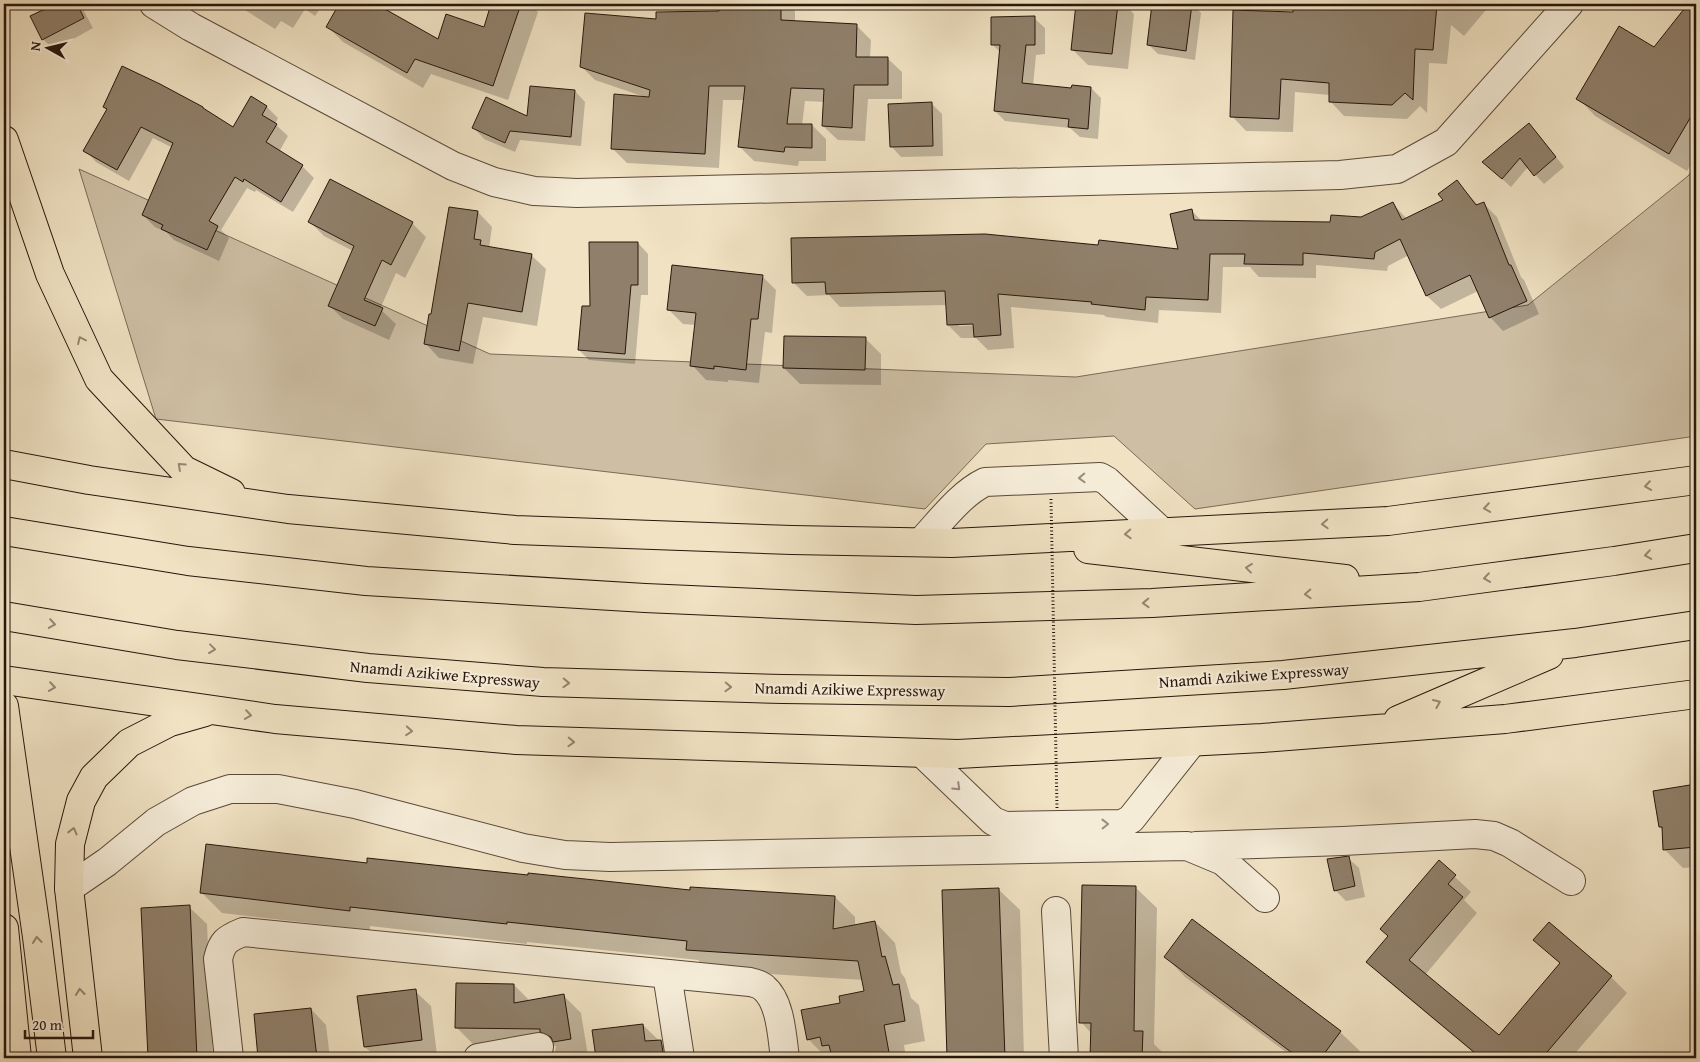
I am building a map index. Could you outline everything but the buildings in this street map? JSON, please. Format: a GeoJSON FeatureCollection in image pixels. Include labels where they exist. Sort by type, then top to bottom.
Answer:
{"type":"FeatureCollection","features":[{"type":"Feature","properties":{"kind":"main road"},"geometry":{"type":"LineString","coordinates":[[4,140],[50,274],[99,379],[184,470],[255,504]]}},
{"type":"Feature","properties":{"kind":"main road"},"geometry":{"type":"LineString","coordinates":[[4,464],[89,480],[288,509],[515,530],[792,540],[952,543],[1388,521],[1696,480]]}},
{"type":"Feature","properties":{"kind":"main road"},"geometry":{"type":"LineString","coordinates":[[4,530],[188,561],[366,581],[645,598],[916,610],[1152,603],[1419,587],[1696,548]]}},
{"type":"Feature","properties":{"kind":"main road"},"geometry":{"type":"LineString","coordinates":[[1008,540],[1419,587]]}},
{"type":"Feature","properties":{"kind":"main road","name":"Nnamdi Azikiwe Expressway"},"geometry":{"type":"LineString","coordinates":[[4,616],[177,645],[368,668],[543,682],[783,689],[1019,691],[1283,675],[1575,644],[1696,625]]}},
{"type":"Feature","properties":{"kind":"main road"},"geometry":{"type":"LineString","coordinates":[[1376,729],[1575,644]]}},
{"type":"Feature","properties":{"kind":"main road"},"geometry":{"type":"LineString","coordinates":[[4,680],[275,718],[516,740],[958,754],[1192,742],[1504,719],[1696,694]]}},
{"type":"Feature","properties":{"kind":"main road"},"geometry":{"type":"LineString","coordinates":[[4,706],[52,1058]]}},
{"type":"Feature","properties":{"kind":"main road"},"geometry":{"type":"LineString","coordinates":[[88,1058],[69,888],[70,844],[81,801],[94,777],[129,743],[170,722],[214,710]]}},
{"type":"Feature","properties":{"kind":"main road"},"geometry":{"type":"LineString","coordinates":[[4,928],[17,1058]]}},
{"type":"Feature","properties":{"kind":"street"},"geometry":{"type":"LineString","coordinates":[[154,4],[191,27],[453,166],[494,182],[534,191],[578,193],[1340,176],[1397,168],[1446,142],[1569,4]]}},
{"type":"Feature","properties":{"kind":"street"},"geometry":{"type":"LineString","coordinates":[[922,542],[960,500],[985,482],[1090,477],[1100,477],[1107,481],[1162,532]]}},
{"type":"Feature","properties":{"kind":"street"},"geometry":{"type":"LineString","coordinates":[[922,753],[993,821],[1005,826],[1122,824],[1131,819],[1192,742]]}},
{"type":"Feature","properties":{"kind":"street"},"geometry":{"type":"LineString","coordinates":[[69,888],[107,862],[156,822],[193,801],[230,789],[278,789],[355,804],[523,848],[565,855],[620,857],[1187,846],[1475,834],[1494,836],[1510,843],[1571,881]]}},
{"type":"Feature","properties":{"kind":"street"},"geometry":{"type":"LineString","coordinates":[[1187,846],[1223,861],[1265,898]]}},
{"type":"Feature","properties":{"kind":"street"},"geometry":{"type":"LineString","coordinates":[[1056,911],[1064,1058]]}},
{"type":"Feature","properties":{"kind":"street"},"geometry":{"type":"LineString","coordinates":[[229,1058],[218,959],[220,947],[230,937],[242,932],[750,982],[764,988],[774,1000],[785,1058]]}},
{"type":"Feature","properties":{"kind":"street"},"geometry":{"type":"LineString","coordinates":[[667,974],[680,1058]]}},
{"type":"Feature","properties":{"kind":"street"},"geometry":{"type":"LineString","coordinates":[[478,1058],[539,1047]]}},
{"type":"Feature","properties":{"kind":"path"},"geometry":{"type":"LineString","coordinates":[[1051,499],[1057,808]]}},
{"type":"Feature","properties":{"kind":"shaded area"},"geometry":{"type":"Polygon","coordinates":[[[1696,166],[1696,436],[1195,509],[1114,436],[986,444],[925,509],[156,419],[79,169],[490,354],[1076,377],[1528,305],[1688,176],[1696,166]]]}}]}
